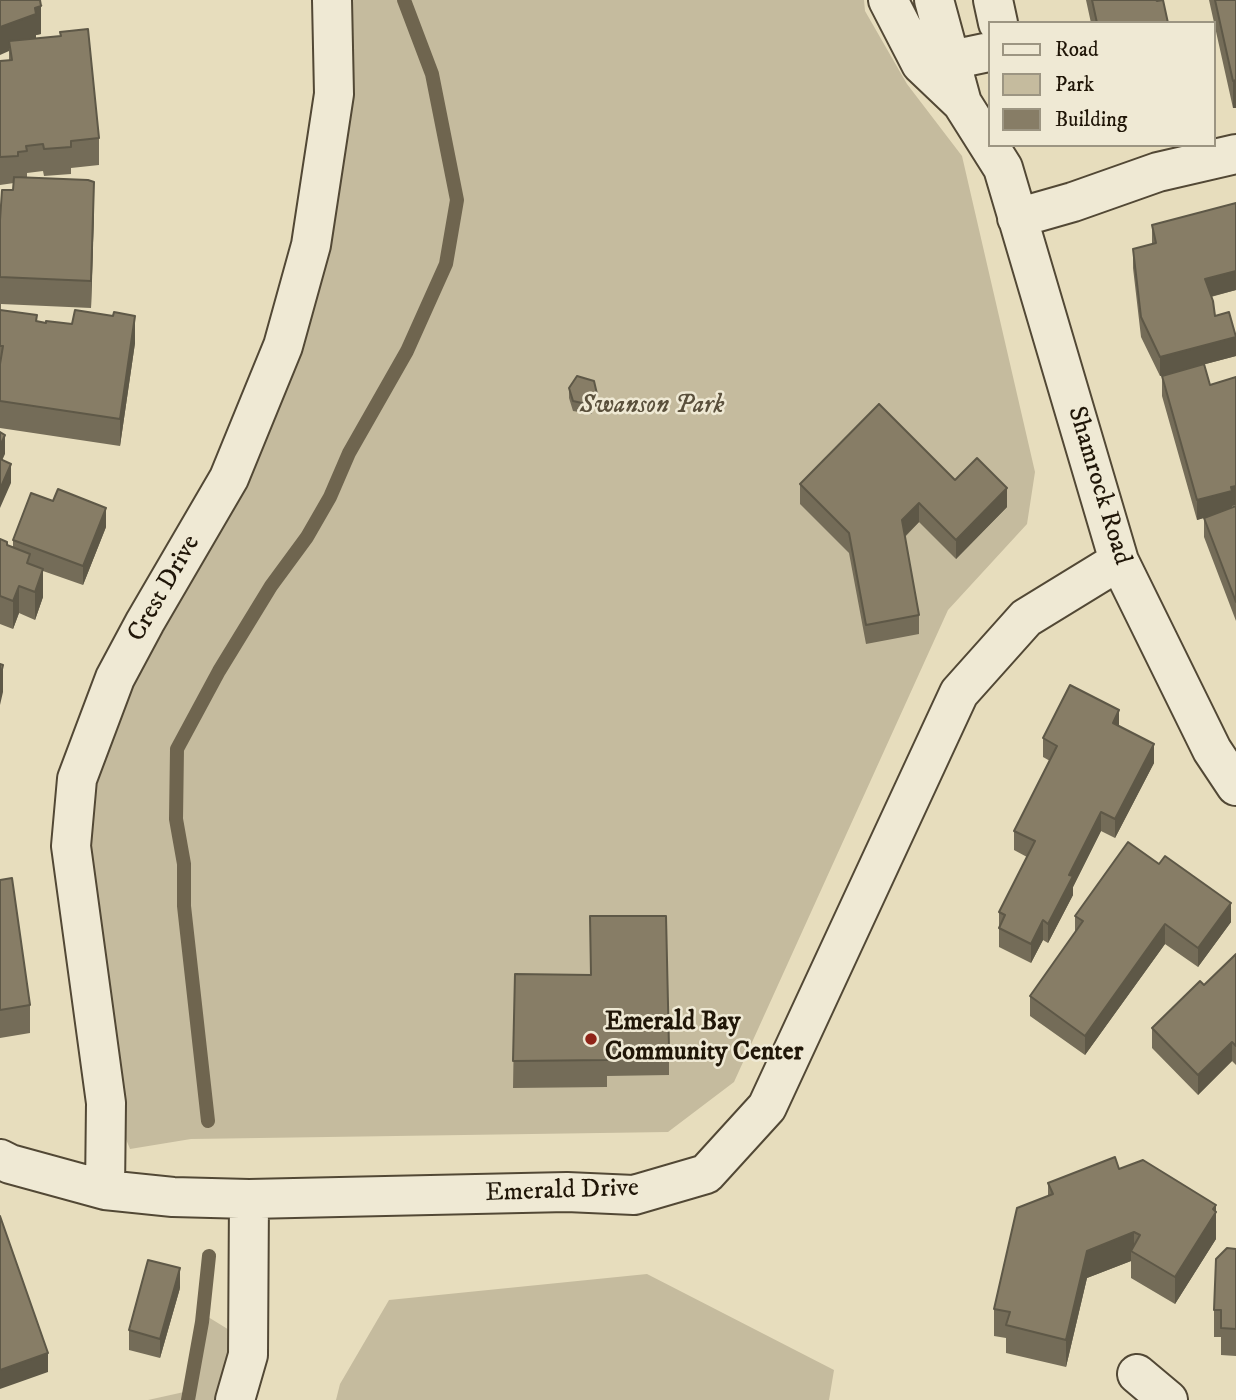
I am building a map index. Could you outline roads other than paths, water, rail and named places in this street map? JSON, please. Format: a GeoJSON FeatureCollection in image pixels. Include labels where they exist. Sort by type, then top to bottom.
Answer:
{"type":"FeatureCollection","features":[{"type":"Feature","properties":{"kind":"street","name":"Crest Drive"},"geometry":{"type":"LineString","coordinates":[[105,1190],[106,1103],[71,846],[77,779],[115,678],[229,478],[283,346],[311,246],[334,94],[332,0]]}},
{"type":"Feature","properties":{"kind":"street","name":"Shamrock Road"},"geometry":{"type":"LineString","coordinates":[[888,0],[921,64],[962,103],[988,136]]}},
{"type":"Feature","properties":{"kind":"street","name":"Shamrock Road"},"geometry":{"type":"LineString","coordinates":[[934,0],[962,103]]}},
{"type":"Feature","properties":{"kind":"street"},"geometry":{"type":"LineString","coordinates":[[993,0],[998,21]]}},
{"type":"Feature","properties":{"kind":"street"},"geometry":{"type":"LineString","coordinates":[[950,60],[988,52]]}},
{"type":"Feature","properties":{"kind":"street"},"geometry":{"type":"LineString","coordinates":[[1017,218],[1073,202],[1158,172],[1236,154]]}},
{"type":"Feature","properties":{"kind":"street","name":"Shamrock Road"},"geometry":{"type":"LineString","coordinates":[[1005,157],[1017,218],[1119,561],[1212,750],[1236,786]]}},
{"type":"Feature","properties":{"kind":"street","name":"Emerald Drive"},"geometry":{"type":"LineString","coordinates":[[0,1159],[105,1190],[173,1197],[249,1199],[567,1192],[634,1195],[706,1174],[767,1107],[959,693],[1026,618],[1119,561]]}},
{"type":"Feature","properties":{"kind":"street"},"geometry":{"type":"LineString","coordinates":[[235,1400],[247,1355],[249,1199]]}},
{"type":"Feature","properties":{"kind":"street"},"geometry":{"type":"LineString","coordinates":[[1137,1374],[1168,1400]]}},
{"type":"Feature","properties":{"kind":"waterway"},"geometry":{"type":"LineString","coordinates":[[208,1121],[184,906],[184,864],[176,819],[177,749],[219,671],[271,586],[307,537],[330,497],[349,453],[407,351],[446,264],[457,200],[432,74],[404,0]]}},
{"type":"Feature","properties":{"kind":"waterway"},"geometry":{"type":"LineString","coordinates":[[188,1400],[202,1322],[209,1256]]}},
{"type":"Feature","properties":{"kind":"place","name":"Emerald Bay Community Center"},"geometry":{"type":"Point","coordinates":[591,1039]}},
{"type":"Feature","properties":{"kind":"park label","name":"Swanson Park"},"geometry":{"type":"Point","coordinates":[652,407]}}]}
